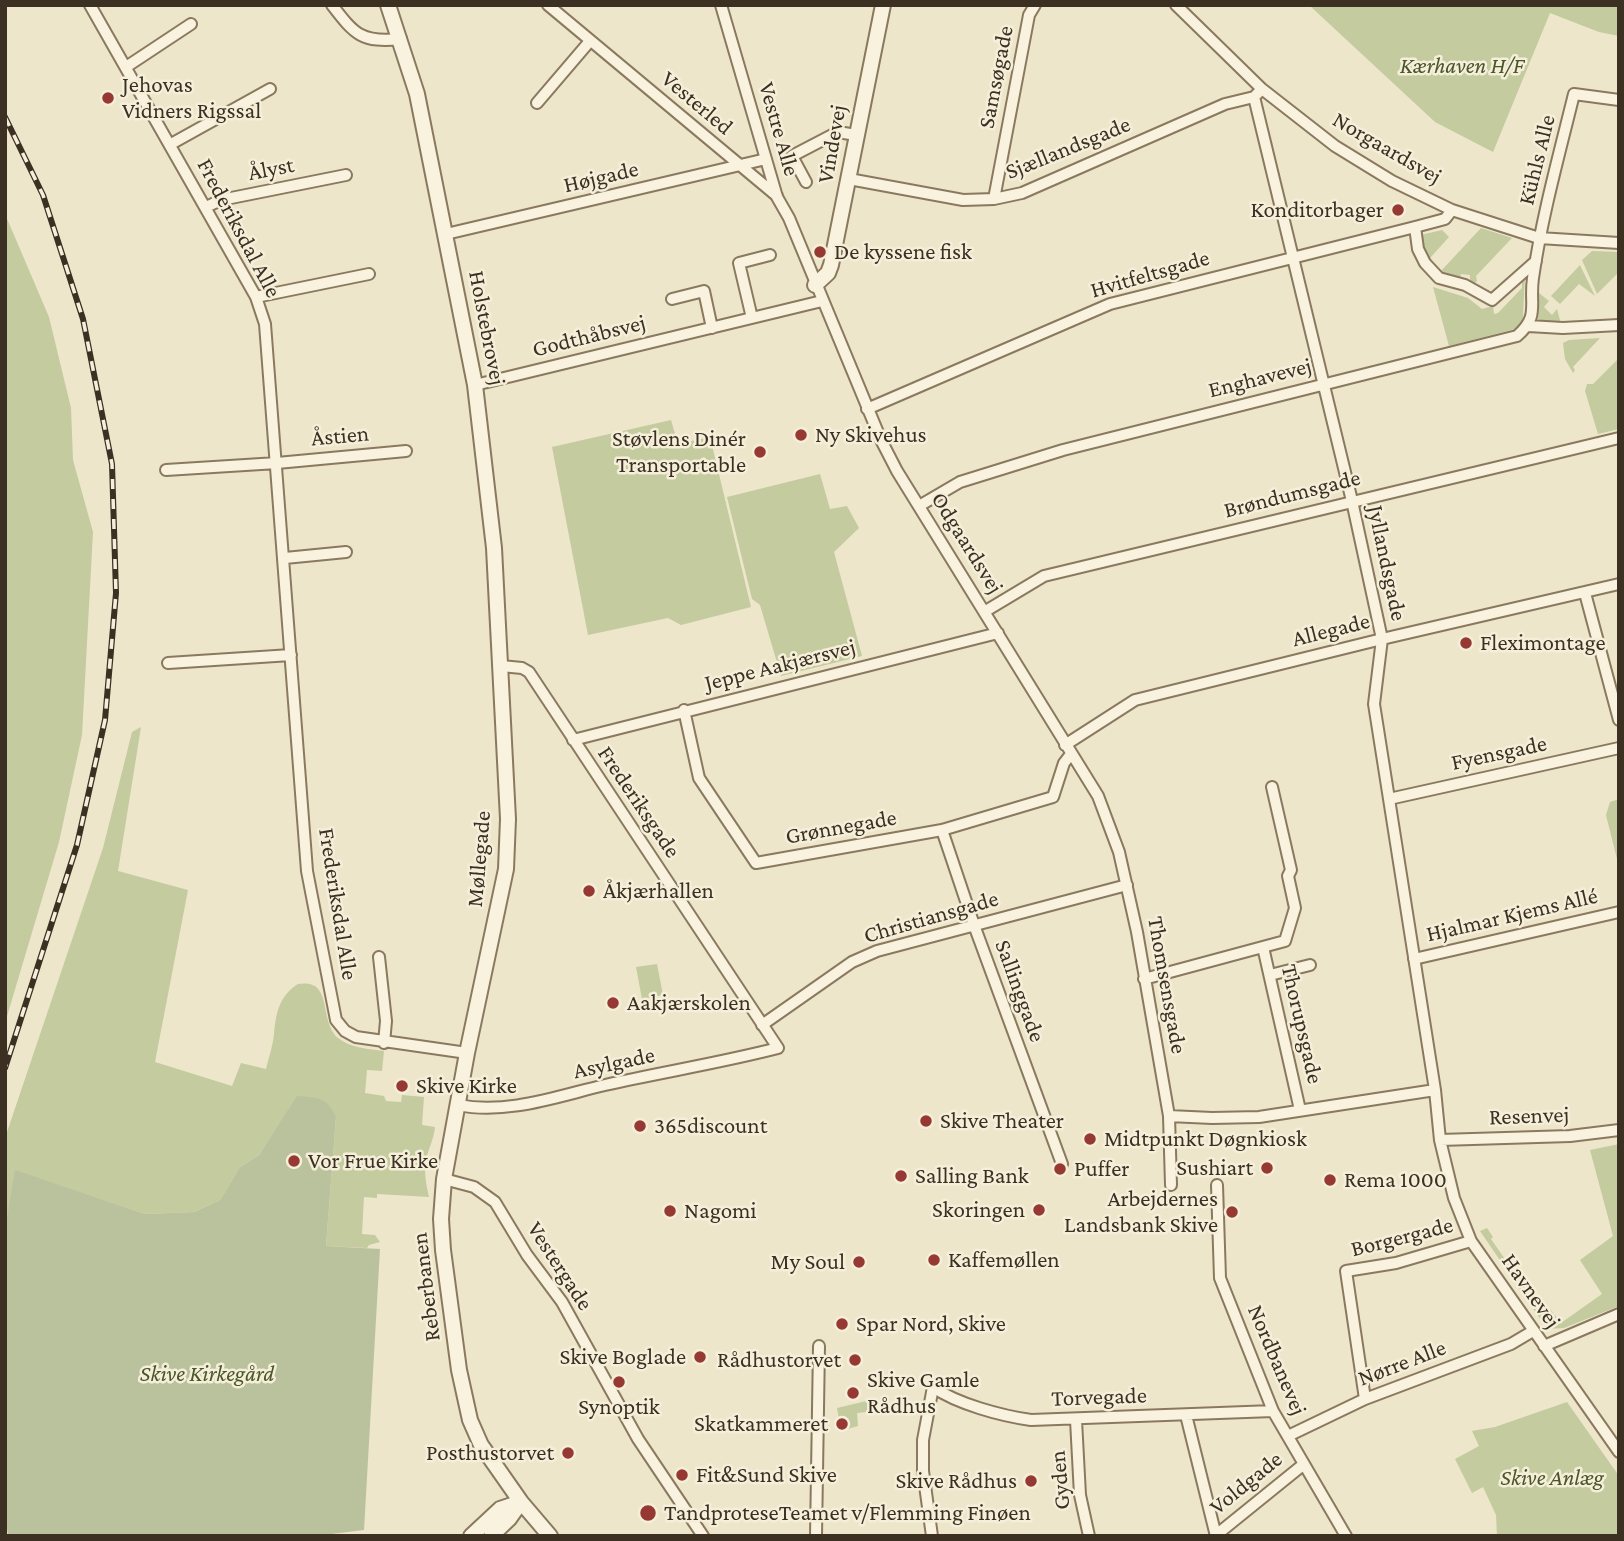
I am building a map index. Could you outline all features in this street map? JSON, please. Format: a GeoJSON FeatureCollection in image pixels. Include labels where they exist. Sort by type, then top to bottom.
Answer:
{"type":"FeatureCollection","features":[{"type":"Feature","properties":{"kind":"street","name":"Frederiksdal Alle"},"geometry":{"type":"LineString","coordinates":[[90,5],[256,298],[265,324],[307,871],[336,1020],[345,1031],[356,1038],[467,1053]]}},
{"type":"Feature","properties":{"kind":"street"},"geometry":{"type":"LineString","coordinates":[[332,5],[347,26],[367,40],[380,42],[401,39]]}},
{"type":"Feature","properties":{"kind":"street","name":"Holstebrovej"},"geometry":{"type":"LineString","coordinates":[[388,5],[417,94],[475,385],[489,491],[501,666]]}},
{"type":"Feature","properties":{"kind":"street","name":"Vesterled"},"geometry":{"type":"LineString","coordinates":[[548,5],[777,197]]}},
{"type":"Feature","properties":{"kind":"street","name":"Vestre Alle"},"geometry":{"type":"LineString","coordinates":[[721,5],[777,197],[789,218],[822,301]]}},
{"type":"Feature","properties":{"kind":"street","name":"Vindevej"},"geometry":{"type":"LineString","coordinates":[[815,285],[828,273],[831,265],[883,5]]}},
{"type":"Feature","properties":{"kind":"street","name":"Samsøgade"},"geometry":{"type":"LineString","coordinates":[[995,199],[1029,15],[1035,5]]}},
{"type":"Feature","properties":{"kind":"street","name":"Norgaardsvej"},"geometry":{"type":"LineString","coordinates":[[1175,5],[1258,93],[1392,181],[1452,209],[1539,238],[1619,243]]}},
{"type":"Feature","properties":{"kind":"street"},"geometry":{"type":"LineString","coordinates":[[126,67],[191,24]]}},
{"type":"Feature","properties":{"kind":"street"},"geometry":{"type":"LineString","coordinates":[[537,103],[590,41]]}},
{"type":"Feature","properties":{"kind":"street"},"geometry":{"type":"LineString","coordinates":[[171,144],[270,89]]}},
{"type":"Feature","properties":{"kind":"street","name":"Sjællandsgade"},"geometry":{"type":"LineString","coordinates":[[849,179],[962,200],[995,199],[1022,193],[1225,104],[1258,93]]}},
{"type":"Feature","properties":{"kind":"street","name":"Jyllandsgade"},"geometry":{"type":"LineString","coordinates":[[1258,93],[1293,258],[1352,501],[1382,639],[1374,704],[1435,1090],[1440,1140]]}},
{"type":"Feature","properties":{"kind":"street","name":"Kühls Alle"},"geometry":{"type":"LineString","coordinates":[[1539,238],[1574,94],[1619,100]]}},
{"type":"Feature","properties":{"kind":"street"},"geometry":{"type":"LineString","coordinates":[[806,182],[792,156],[838,132],[856,135]]}},
{"type":"Feature","properties":{"kind":"street","name":"Højgade"},"geometry":{"type":"LineString","coordinates":[[446,234],[766,159]]}},
{"type":"Feature","properties":{"kind":"street","name":"Ålyst"},"geometry":{"type":"LineString","coordinates":[[206,207],[221,200],[346,175]]}},
{"type":"Feature","properties":{"kind":"street","name":"Hvitfeltsgade"},"geometry":{"type":"LineString","coordinates":[[867,409],[1110,304],[1415,228],[1445,219],[1452,209]]}},
{"type":"Feature","properties":{"kind":"street"},"geometry":{"type":"LineString","coordinates":[[1415,228],[1418,249],[1425,263],[1439,278],[1465,285],[1492,300],[1536,261]]}},
{"type":"Feature","properties":{"kind":"street"},"geometry":{"type":"LineString","coordinates":[[1539,238],[1532,317],[1528,326],[1563,328],[1619,325]]}},
{"type":"Feature","properties":{"kind":"street"},"geometry":{"type":"LineString","coordinates":[[752,318],[738,263],[770,255]]}},
{"type":"Feature","properties":{"kind":"street"},"geometry":{"type":"LineString","coordinates":[[256,298],[369,274]]}},
{"type":"Feature","properties":{"kind":"street","name":"Godthåbsvej"},"geometry":{"type":"LineString","coordinates":[[672,299],[704,291],[712,328]]}},
{"type":"Feature","properties":{"kind":"street","name":"Godthåbsvej"},"geometry":{"type":"LineString","coordinates":[[475,385],[822,301]]}},
{"type":"Feature","properties":{"kind":"street","name":"Odgaardsvej"},"geometry":{"type":"LineString","coordinates":[[822,301],[867,409],[897,471],[1098,796]]}},
{"type":"Feature","properties":{"kind":"street","name":"Enghavevej"},"geometry":{"type":"LineString","coordinates":[[919,506],[961,482],[1063,450],[1517,336],[1528,326]]}},
{"type":"Feature","properties":{"kind":"street","name":"Brøndumsgade"},"geometry":{"type":"LineString","coordinates":[[984,612],[1044,576],[1619,438]]}},
{"type":"Feature","properties":{"kind":"street","name":"Åstien"},"geometry":{"type":"LineString","coordinates":[[277,463],[406,451]]}},
{"type":"Feature","properties":{"kind":"street"},"geometry":{"type":"LineString","coordinates":[[166,470],[277,463]]}},
{"type":"Feature","properties":{"kind":"street"},"geometry":{"type":"LineString","coordinates":[[285,558],[346,552]]}},
{"type":"Feature","properties":{"kind":"street","name":"Allegade"},"geometry":{"type":"LineString","coordinates":[[1068,750],[1135,700],[1619,584]]}},
{"type":"Feature","properties":{"kind":"street"},"geometry":{"type":"LineString","coordinates":[[1585,593],[1619,720]]}},
{"type":"Feature","properties":{"kind":"street","name":"Jeppe Aakjærsvej"},"geometry":{"type":"LineString","coordinates":[[573,740],[998,633]]}},
{"type":"Feature","properties":{"kind":"street"},"geometry":{"type":"LineString","coordinates":[[167,663],[291,655]]}},
{"type":"Feature","properties":{"kind":"street","name":"Frederiksgade"},"geometry":{"type":"LineString","coordinates":[[501,666],[522,668],[529,672],[778,1048]]}},
{"type":"Feature","properties":{"kind":"street","name":"Møllegade"},"geometry":{"type":"LineString","coordinates":[[467,1053],[506,869],[508,820],[501,666]]}},
{"type":"Feature","properties":{"kind":"street","name":"Grønnegade"},"geometry":{"type":"LineString","coordinates":[[684,710],[699,778],[755,863],[943,830],[1053,797],[1068,750]]}},
{"type":"Feature","properties":{"kind":"street","name":"Fyensgade"},"geometry":{"type":"LineString","coordinates":[[1389,799],[1619,748]]}},
{"type":"Feature","properties":{"kind":"street"},"geometry":{"type":"LineString","coordinates":[[1144,979],[1285,941],[1295,908],[1288,876],[1292,870],[1272,787]]}},
{"type":"Feature","properties":{"kind":"street","name":"Thomsensgade"},"geometry":{"type":"LineString","coordinates":[[1098,796],[1119,852],[1137,932],[1169,1116],[1171,1185]]}},
{"type":"Feature","properties":{"kind":"street","name":"Sallinggade"},"geometry":{"type":"LineString","coordinates":[[943,830],[974,925],[1062,1164]]}},
{"type":"Feature","properties":{"kind":"street","name":"Christiansgade"},"geometry":{"type":"LineString","coordinates":[[762,1025],[852,962],[877,951],[1127,886]]}},
{"type":"Feature","properties":{"kind":"street","name":"Hjalmar Kjems Allé"},"geometry":{"type":"LineString","coordinates":[[1414,959],[1619,912]]}},
{"type":"Feature","properties":{"kind":"street","name":"Thorupsgade"},"geometry":{"type":"LineString","coordinates":[[1264,947],[1300,1110]]}},
{"type":"Feature","properties":{"kind":"street"},"geometry":{"type":"LineString","coordinates":[[379,957],[386,1021],[384,1043]]}},
{"type":"Feature","properties":{"kind":"street"},"geometry":{"type":"LineString","coordinates":[[1270,975],[1310,965]]}},
{"type":"Feature","properties":{"kind":"street","name":"Asylgade"},"geometry":{"type":"LineString","coordinates":[[458,1105],[475,1108],[513,1106],[778,1048]]}},
{"type":"Feature","properties":{"kind":"street","name":"Reberbanen"},"geometry":{"type":"LineString","coordinates":[[467,1053],[444,1179],[441,1219],[465,1406],[481,1445],[521,1502],[551,1536]]}},
{"type":"Feature","properties":{"kind":"street","name":"Thorupsgade"},"geometry":{"type":"LineString","coordinates":[[1169,1116],[1259,1117],[1435,1090]]}},
{"type":"Feature","properties":{"kind":"street","name":"Resenvej"},"geometry":{"type":"LineString","coordinates":[[1440,1140],[1570,1136],[1619,1129]]}},
{"type":"Feature","properties":{"kind":"street","name":"Havnevej"},"geometry":{"type":"LineString","coordinates":[[1440,1140],[1454,1198],[1471,1241],[1619,1452]]}},
{"type":"Feature","properties":{"kind":"street","name":"Vestergade"},"geometry":{"type":"LineString","coordinates":[[444,1179],[474,1187],[495,1202],[527,1255],[562,1303],[638,1439],[703,1536]]}},
{"type":"Feature","properties":{"kind":"street","name":"Nordbanevej"},"geometry":{"type":"LineString","coordinates":[[1217,1185],[1220,1278],[1273,1411],[1346,1536]]}},
{"type":"Feature","properties":{"kind":"street","name":"Borgergade"},"geometry":{"type":"LineString","coordinates":[[1365,1399],[1346,1271],[1396,1263],[1471,1241]]}},
{"type":"Feature","properties":{"kind":"street"},"geometry":{"type":"LineString","coordinates":[[1544,1346],[1619,1314]]}},
{"type":"Feature","properties":{"kind":"street","name":"Nørre Alle"},"geometry":{"type":"LineString","coordinates":[[1288,1436],[1365,1399],[1511,1344],[1533,1331]]}},
{"type":"Feature","properties":{"kind":"street"},"geometry":{"type":"LineString","coordinates":[[816,1536],[819,1346]]}},
{"type":"Feature","properties":{"kind":"street","name":"Torvegade"},"geometry":{"type":"LineString","coordinates":[[932,1536],[923,1471],[923,1440],[933,1387],[944,1395],[1012,1417],[1031,1420],[1273,1411]]}},
{"type":"Feature","properties":{"kind":"street"},"geometry":{"type":"LineString","coordinates":[[1186,1415],[1216,1535]]}},
{"type":"Feature","properties":{"kind":"street","name":"Gyden"},"geometry":{"type":"LineString","coordinates":[[1076,1419],[1080,1495],[1089,1536]]}},
{"type":"Feature","properties":{"kind":"street","name":"Voldgade"},"geometry":{"type":"LineString","coordinates":[[1216,1535],[1304,1464]]}},
{"type":"Feature","properties":{"kind":"street"},"geometry":{"type":"LineString","coordinates":[[471,1536],[500,1509],[521,1502]]}},
{"type":"Feature","properties":{"kind":"street"},"geometry":{"type":"LineString","coordinates":[[491,1536],[509,1520],[521,1502]]}},
{"type":"Feature","properties":{"kind":"green space","name":"Kærhaven H/F"},"geometry":{"type":"Polygon","coordinates":[[[1309,5],[1619,5],[1619,36],[1599,32],[1550,13],[1493,152],[1435,122],[1309,5]]]}},
{"type":"Feature","properties":{"kind":"green space"},"geometry":{"type":"Polygon","coordinates":[[[5,214],[49,317],[71,408],[73,460],[93,532],[82,735],[59,842],[5,1023],[5,214]]]}},
{"type":"Feature","properties":{"kind":"green space"},"geometry":{"type":"Polygon","coordinates":[[[1481,228],[1512,238],[1476,276],[1477,281],[1473,285],[1470,283],[1470,275],[1461,274],[1460,279],[1440,272],[1481,228]]]}},
{"type":"Feature","properties":{"kind":"green space"},"geometry":{"type":"Polygon","coordinates":[[[1442,230],[1449,237],[1430,258],[1426,258],[1420,241],[1421,235],[1442,230]]]}},
{"type":"Feature","properties":{"kind":"green space"},"geometry":{"type":"Polygon","coordinates":[[[1592,251],[1619,252],[1619,272],[1597,294],[1582,260],[1592,251]]]}},
{"type":"Feature","properties":{"kind":"green space"},"geometry":{"type":"Polygon","coordinates":[[[1580,265],[1595,296],[1579,284],[1560,304],[1551,296],[1580,265]]]}},
{"type":"Feature","properties":{"kind":"green space"},"geometry":{"type":"Polygon","coordinates":[[[1525,274],[1522,322],[1515,329],[1449,346],[1433,287],[1468,298],[1482,309],[1493,306],[1494,314],[1522,288],[1522,277],[1525,274]]]}},
{"type":"Feature","properties":{"kind":"green space"},"geometry":{"type":"Polygon","coordinates":[[[1539,293],[1549,301],[1544,307],[1552,315],[1557,309],[1561,324],[1538,324],[1539,293]]]}},
{"type":"Feature","properties":{"kind":"green space"},"geometry":{"type":"Polygon","coordinates":[[[1600,338],[1573,367],[1573,373],[1565,359],[1563,343],[1569,340],[1600,338]]]}},
{"type":"Feature","properties":{"kind":"green space"},"geometry":{"type":"Polygon","coordinates":[[[1619,358],[1619,429],[1598,434],[1585,391],[1587,384],[1593,384],[1619,358]]]}},
{"type":"Feature","properties":{"kind":"green space"},"geometry":{"type":"Polygon","coordinates":[[[671,420],[678,444],[710,437],[751,607],[681,625],[668,618],[588,635],[552,447],[671,420]]]}},
{"type":"Feature","properties":{"kind":"green space"},"geometry":{"type":"Polygon","coordinates":[[[820,474],[830,509],[847,506],[859,528],[834,552],[862,656],[781,676],[760,605],[752,599],[727,497],[820,474]]]}},
{"type":"Feature","properties":{"kind":"green space"},"geometry":{"type":"Polygon","coordinates":[[[141,727],[118,871],[188,890],[155,1062],[232,1086],[241,1063],[266,1069],[277,1012],[287,994],[298,984],[317,987],[328,1021],[338,1038],[354,1046],[384,1051],[382,1071],[367,1070],[365,1093],[384,1096],[386,1101],[401,1102],[402,1095],[424,1097],[422,1125],[435,1127],[425,1166],[429,1197],[377,1194],[377,1198],[364,1197],[362,1234],[375,1235],[380,1242],[367,1248],[326,1246],[336,1117],[298,1096],[259,1155],[240,1167],[220,1200],[194,1212],[145,1214],[16,1171],[5,1230],[5,1138],[103,848],[132,732],[141,727]]]}},
{"type":"Feature","properties":{"kind":"green space"},"geometry":{"type":"Polygon","coordinates":[[[1619,799],[1619,867],[1606,815],[1610,802],[1619,799]]]}},
{"type":"Feature","properties":{"kind":"green space"},"geometry":{"type":"Polygon","coordinates":[[[657,964],[663,995],[642,999],[636,967],[657,964]]]}},
{"type":"Feature","properties":{"kind":"green space","name":"Skive Kirkegård"},"geometry":{"type":"Polygon","coordinates":[[[297,1096],[321,1099],[329,1105],[336,1117],[326,1246],[380,1249],[364,1530],[315,1536],[8,1536],[5,1512],[5,1230],[15,1170],[145,1214],[194,1212],[220,1200],[240,1167],[259,1155],[297,1096]]]}},
{"type":"Feature","properties":{"kind":"green space"},"geometry":{"type":"Polygon","coordinates":[[[1619,1144],[1619,1306],[1564,1328],[1547,1329],[1480,1231],[1487,1228],[1493,1237],[1491,1239],[1543,1314],[1550,1309],[1561,1323],[1602,1294],[1580,1260],[1613,1236],[1590,1150],[1619,1144]]]}},
{"type":"Feature","properties":{"kind":"green space"},"geometry":{"type":"Polygon","coordinates":[[[875,1399],[876,1407],[857,1413],[858,1426],[841,1431],[837,1408],[875,1399]]]}},
{"type":"Feature","properties":{"kind":"green space","name":"Skive Anlæg"},"geometry":{"type":"Polygon","coordinates":[[[1567,1402],[1619,1476],[1619,1536],[1497,1536],[1496,1515],[1483,1487],[1472,1493],[1455,1459],[1479,1446],[1472,1431],[1495,1427],[1567,1402]]]}},
{"type":"Feature","properties":{"kind":"railway"},"geometry":{"type":"LineString","coordinates":[[5,117],[43,195],[83,319],[112,464],[116,593],[105,720],[77,845],[5,1068]]}},
{"type":"Feature","properties":{"kind":"place","name":"Jehovas Vidners Rigssal"},"geometry":{"type":"Point","coordinates":[108,98]}},
{"type":"Feature","properties":{"kind":"place","name":"Konditorbager"},"geometry":{"type":"Point","coordinates":[1398,210]}},
{"type":"Feature","properties":{"kind":"place","name":"De kyssene fisk"},"geometry":{"type":"Point","coordinates":[820,252]}},
{"type":"Feature","properties":{"kind":"place","name":"Ny Skivehus"},"geometry":{"type":"Point","coordinates":[801,435]}},
{"type":"Feature","properties":{"kind":"place","name":"Støvlens Dinér Transportable"},"geometry":{"type":"Point","coordinates":[760,452]}},
{"type":"Feature","properties":{"kind":"place","name":"Fleximontage"},"geometry":{"type":"Point","coordinates":[1466,643]}},
{"type":"Feature","properties":{"kind":"place","name":"Åkjærhallen"},"geometry":{"type":"Point","coordinates":[589,891]}},
{"type":"Feature","properties":{"kind":"place","name":"Aakjærskolen"},"geometry":{"type":"Point","coordinates":[613,1003]}},
{"type":"Feature","properties":{"kind":"place","name":"Skive Kirke"},"geometry":{"type":"Point","coordinates":[402,1086]}},
{"type":"Feature","properties":{"kind":"place","name":"Skive Theater"},"geometry":{"type":"Point","coordinates":[926,1121]}},
{"type":"Feature","properties":{"kind":"place","name":"365discount"},"geometry":{"type":"Point","coordinates":[640,1126]}},
{"type":"Feature","properties":{"kind":"place","name":"Midtpunkt Døgnkiosk"},"geometry":{"type":"Point","coordinates":[1090,1139]}},
{"type":"Feature","properties":{"kind":"place","name":"Vor Frue Kirke"},"geometry":{"type":"Point","coordinates":[294,1161]}},
{"type":"Feature","properties":{"kind":"place","name":"Sushiart"},"geometry":{"type":"Point","coordinates":[1267,1168]}},
{"type":"Feature","properties":{"kind":"place","name":"Puffer"},"geometry":{"type":"Point","coordinates":[1060,1169]}},
{"type":"Feature","properties":{"kind":"place","name":"Salling Bank"},"geometry":{"type":"Point","coordinates":[901,1176]}},
{"type":"Feature","properties":{"kind":"place","name":"Rema 1000"},"geometry":{"type":"Point","coordinates":[1330,1180]}},
{"type":"Feature","properties":{"kind":"place","name":"Skoringen"},"geometry":{"type":"Point","coordinates":[1039,1210]}},
{"type":"Feature","properties":{"kind":"place","name":"Nagomi"},"geometry":{"type":"Point","coordinates":[670,1211]}},
{"type":"Feature","properties":{"kind":"place","name":"Arbejdernes Landsbank Skive"},"geometry":{"type":"Point","coordinates":[1232,1212]}},
{"type":"Feature","properties":{"kind":"place","name":"Kaffemøllen"},"geometry":{"type":"Point","coordinates":[934,1260]}},
{"type":"Feature","properties":{"kind":"place","name":"My Soul"},"geometry":{"type":"Point","coordinates":[859,1262]}},
{"type":"Feature","properties":{"kind":"place","name":"Spar Nord, Skive"},"geometry":{"type":"Point","coordinates":[842,1324]}},
{"type":"Feature","properties":{"kind":"place","name":"Skive Boglade"},"geometry":{"type":"Point","coordinates":[700,1357]}},
{"type":"Feature","properties":{"kind":"place","name":"Rådhustorvet"},"geometry":{"type":"Point","coordinates":[855,1360]}},
{"type":"Feature","properties":{"kind":"place","name":"Synoptik"},"geometry":{"type":"Point","coordinates":[619,1382]}},
{"type":"Feature","properties":{"kind":"place","name":"Skive Gamle Rådhus"},"geometry":{"type":"Point","coordinates":[853,1393]}},
{"type":"Feature","properties":{"kind":"place","name":"Skatkammeret"},"geometry":{"type":"Point","coordinates":[842,1424]}},
{"type":"Feature","properties":{"kind":"place","name":"Posthustorvet"},"geometry":{"type":"Point","coordinates":[568,1453]}},
{"type":"Feature","properties":{"kind":"place","name":"Fit&Sund Skive"},"geometry":{"type":"Point","coordinates":[682,1475]}},
{"type":"Feature","properties":{"kind":"place","name":"Skive Rådhus"},"geometry":{"type":"Point","coordinates":[1031,1481]}},
{"type":"Feature","properties":{"kind":"place","name":"TandproteseTeamet v/Flemming Finøen"},"geometry":{"type":"Point","coordinates":[648,1513]}}]}
